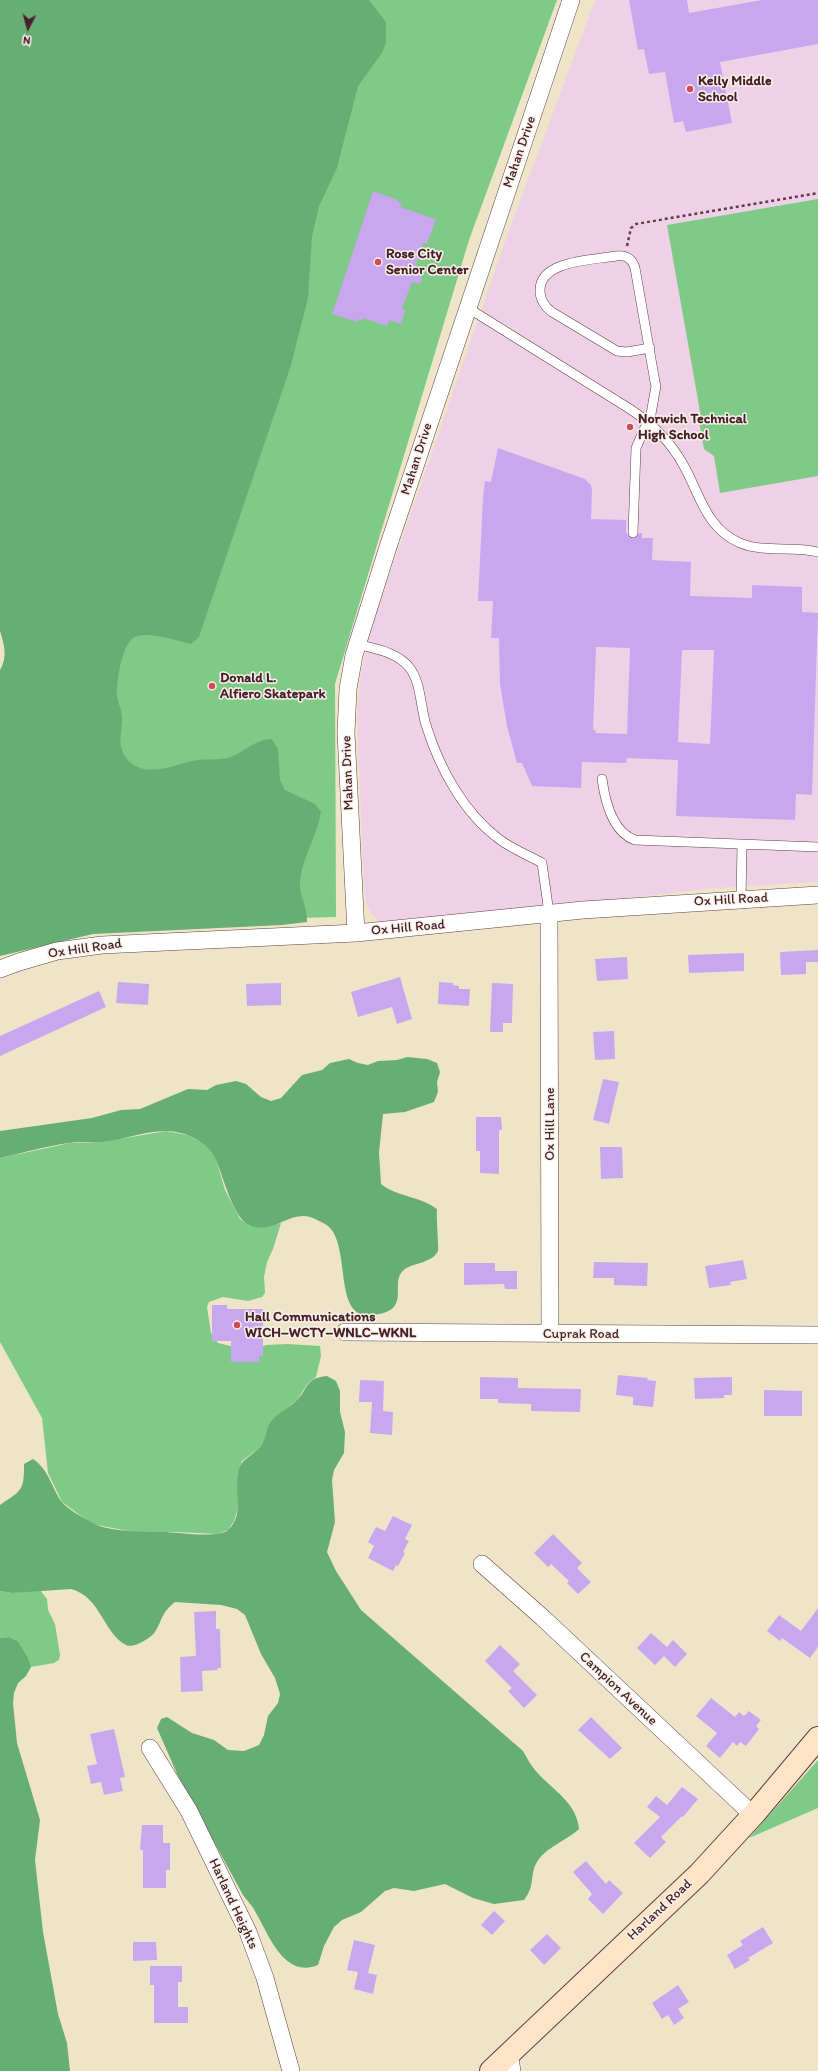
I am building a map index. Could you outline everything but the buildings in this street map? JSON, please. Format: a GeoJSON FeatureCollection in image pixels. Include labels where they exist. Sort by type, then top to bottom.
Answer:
{"type":"FeatureCollection","features":[{"type":"Feature","properties":{"kind":"main road","name":"Harland Road"},"geometry":{"type":"LineString","coordinates":[[491,2071],[511,2062],[699,1874],[753,1815],[818,1738]]}},
{"type":"Feature","properties":{"kind":"street","name":"Mahan Drive"},"geometry":{"type":"LineString","coordinates":[[356,933],[346,733],[349,681],[357,644],[572,0]]}},
{"type":"Feature","properties":{"kind":"street","name":"Ox Hill Road"},"geometry":{"type":"LineString","coordinates":[[0,969],[50,953],[102,945],[356,933],[549,913],[818,895]]}},
{"type":"Feature","properties":{"kind":"street","name":"Ox Hill Lane"},"geometry":{"type":"LineString","coordinates":[[549,913],[550,1334]]}},
{"type":"Feature","properties":{"kind":"street","name":"Cuprak Road"},"geometry":{"type":"LineString","coordinates":[[345,1332],[818,1335]]}},
{"type":"Feature","properties":{"kind":"street","name":"Campion Avenue"},"geometry":{"type":"LineString","coordinates":[[482,1564],[543,1618],[753,1815]]}},
{"type":"Feature","properties":{"kind":"street","name":"Harland Heights"},"geometry":{"type":"LineString","coordinates":[[150,1748],[189,1810],[248,1932],[265,1978],[291,2071]]}},
{"type":"Feature","properties":{"kind":"lane"},"geometry":{"type":"LineString","coordinates":[[633,533],[636,448],[648,421],[656,386],[650,348],[635,268],[630,259],[626,256],[616,256],[556,267],[544,277],[540,284],[541,296],[543,303],[552,312],[614,350],[624,352],[650,348]]}},
{"type":"Feature","properties":{"kind":"lane"},"geometry":{"type":"LineString","coordinates":[[468,308],[648,421],[663,436],[676,453],[694,486],[706,513],[722,532],[734,540],[751,546],[818,552]]}},
{"type":"Feature","properties":{"kind":"lane"},"geometry":{"type":"LineString","coordinates":[[357,644],[392,654],[410,669],[416,680],[424,718],[432,744],[447,776],[468,807],[496,836],[542,863],[549,913]]}},
{"type":"Feature","properties":{"kind":"lane"},"geometry":{"type":"LineString","coordinates":[[602,779],[605,798],[619,829],[631,839],[640,842],[818,847]]}},
{"type":"Feature","properties":{"kind":"lane"},"geometry":{"type":"LineString","coordinates":[[740,900],[742,845]]}},
{"type":"Feature","properties":{"kind":"path"},"geometry":{"type":"LineString","coordinates":[[626,256],[631,228],[636,224],[818,193]]}},
{"type":"Feature","properties":{"kind":"shaded area","name":"Norwich Technical High School"},"geometry":{"type":"Polygon","coordinates":[[[595,0],[818,0],[818,882],[716,888],[394,924],[379,921],[371,913],[366,904],[364,884],[357,716],[361,673],[374,620],[508,233],[595,0]]]}},
{"type":"Feature","properties":{"kind":"green space"},"geometry":{"type":"Polygon","coordinates":[[[0,0],[369,0],[386,22],[386,43],[382,53],[358,86],[337,168],[319,206],[312,236],[308,298],[291,365],[199,637],[191,644],[148,635],[135,637],[130,640],[123,654],[118,682],[117,696],[122,717],[121,746],[123,754],[133,765],[140,768],[151,770],[171,767],[190,761],[228,758],[260,741],[272,739],[278,749],[280,780],[285,790],[315,804],[321,812],[300,880],[300,890],[306,911],[307,922],[282,925],[93,934],[0,956],[0,670],[5,655],[0,631],[0,0]]]}},
{"type":"Feature","properties":{"kind":"green space"},"geometry":{"type":"Polygon","coordinates":[[[338,0],[557,0],[469,240],[335,684],[336,917],[83,924],[0,915],[338,0]]]}},
{"type":"Feature","properties":{"kind":"green space"},"geometry":{"type":"Polygon","coordinates":[[[818,199],[818,476],[720,493],[714,456],[704,449],[699,421],[701,417],[667,225],[818,199]]]}},
{"type":"Feature","properties":{"kind":"green space"},"geometry":{"type":"Polygon","coordinates":[[[407,1057],[427,1059],[437,1063],[440,1072],[437,1082],[438,1092],[434,1102],[405,1112],[383,1114],[379,1153],[381,1184],[394,1192],[423,1201],[437,1209],[438,1251],[432,1258],[405,1269],[400,1274],[395,1306],[389,1311],[379,1314],[363,1315],[355,1310],[349,1301],[336,1237],[329,1227],[324,1223],[309,1217],[300,1216],[268,1227],[259,1228],[249,1225],[243,1221],[233,1206],[213,1154],[202,1143],[188,1135],[158,1131],[102,1142],[60,1144],[0,1158],[0,1131],[92,1118],[121,1110],[140,1109],[188,1089],[207,1090],[216,1085],[236,1081],[246,1084],[261,1097],[271,1101],[281,1098],[302,1075],[322,1070],[330,1063],[349,1059],[368,1065],[378,1061],[397,1060],[407,1057]]]}},
{"type":"Feature","properties":{"kind":"green space"},"geometry":{"type":"Polygon","coordinates":[[[166,1131],[187,1135],[202,1142],[211,1150],[216,1159],[225,1190],[240,1219],[249,1225],[260,1227],[281,1223],[273,1249],[267,1262],[264,1277],[265,1293],[262,1297],[248,1301],[223,1297],[209,1302],[207,1307],[211,1333],[218,1343],[251,1351],[266,1345],[288,1344],[320,1346],[321,1356],[316,1377],[308,1383],[297,1400],[272,1420],[265,1440],[259,1448],[242,1461],[238,1471],[237,1481],[239,1501],[234,1521],[228,1530],[218,1534],[133,1532],[92,1524],[62,1502],[48,1473],[42,1418],[0,1342],[0,1158],[70,1143],[102,1142],[166,1131]]]}},
{"type":"Feature","properties":{"kind":"green space"},"geometry":{"type":"Polygon","coordinates":[[[327,1376],[336,1381],[340,1391],[340,1412],[345,1432],[344,1453],[334,1470],[332,1480],[335,1522],[327,1552],[336,1571],[361,1610],[523,1751],[535,1770],[562,1796],[574,1811],[579,1829],[551,1848],[537,1862],[533,1871],[530,1890],[524,1900],[494,1904],[473,1898],[445,1884],[414,1891],[394,1888],[385,1891],[361,1912],[342,1920],[334,1927],[324,1946],[318,1965],[306,1968],[296,1966],[287,1960],[272,1943],[255,1910],[243,1895],[178,1776],[157,1728],[161,1719],[167,1717],[192,1733],[214,1740],[228,1750],[244,1751],[259,1745],[264,1735],[268,1716],[278,1703],[280,1694],[275,1678],[261,1654],[245,1615],[237,1609],[221,1605],[175,1602],[165,1613],[153,1634],[142,1642],[129,1646],[118,1639],[96,1607],[81,1593],[71,1589],[12,1593],[0,1591],[0,1505],[17,1493],[20,1489],[23,1480],[24,1464],[33,1459],[43,1468],[61,1501],[75,1513],[98,1525],[116,1530],[207,1535],[223,1533],[233,1524],[238,1510],[237,1478],[239,1467],[260,1447],[264,1441],[268,1426],[275,1417],[296,1401],[314,1379],[327,1376]]]}},
{"type":"Feature","properties":{"kind":"green space"},"geometry":{"type":"Polygon","coordinates":[[[40,1590],[47,1599],[48,1610],[55,1624],[60,1655],[59,1660],[54,1663],[31,1667],[27,1656],[18,1641],[9,1637],[0,1638],[0,1591],[12,1593],[40,1590]]]}},
{"type":"Feature","properties":{"kind":"green space"},"geometry":{"type":"Polygon","coordinates":[[[9,1637],[18,1641],[27,1656],[31,1667],[26,1676],[18,1683],[14,1693],[13,1703],[17,1743],[40,1820],[35,1860],[43,1932],[58,2014],[67,2043],[70,2071],[0,2071],[0,1638],[9,1637]]]}},
{"type":"Feature","properties":{"kind":"green space"},"geometry":{"type":"Polygon","coordinates":[[[818,1760],[818,1808],[749,1838],[818,1760]]]}},
{"type":"Feature","properties":{"kind":"place","name":"Kelly Middle School"},"geometry":{"type":"Point","coordinates":[690,89]}},
{"type":"Feature","properties":{"kind":"place","name":"Rose City Senior Center"},"geometry":{"type":"Point","coordinates":[378,262]}},
{"type":"Feature","properties":{"kind":"place","name":"Norwich Technical High School"},"geometry":{"type":"Point","coordinates":[630,427]}},
{"type":"Feature","properties":{"kind":"place","name":"Donald L. Alfiero Skatepark"},"geometry":{"type":"Point","coordinates":[212,686]}},
{"type":"Feature","properties":{"kind":"place","name":"Hall Communications WICH–WCTY–WNLC–WKNL"},"geometry":{"type":"Point","coordinates":[237,1325]}}]}
